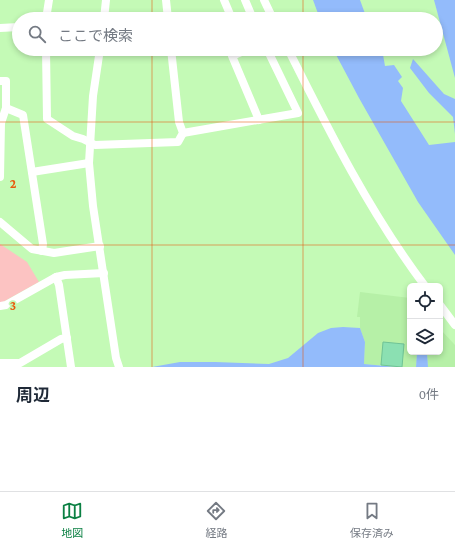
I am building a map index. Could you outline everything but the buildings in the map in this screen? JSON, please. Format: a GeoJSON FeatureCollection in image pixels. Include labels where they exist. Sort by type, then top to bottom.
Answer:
{"type":"FeatureCollection","features":[{"type":"Feature","properties":{"kind":"street"},"geometry":{"type":"LineString","coordinates":[[47,12],[49,0]]}},
{"type":"Feature","properties":{"kind":"street"},"geometry":{"type":"LineString","coordinates":[[105,12],[106,0]]}},
{"type":"Feature","properties":{"kind":"street"},"geometry":{"type":"LineString","coordinates":[[166,0],[167,12]]}},
{"type":"Feature","properties":{"kind":"street"},"geometry":{"type":"LineString","coordinates":[[224,0],[229,12]]}},
{"type":"Feature","properties":{"kind":"street"},"geometry":{"type":"LineString","coordinates":[[245,0],[250,12]]}},
{"type":"Feature","properties":{"kind":"street"},"geometry":{"type":"LineString","coordinates":[[264,0],[270,12]]}},
{"type":"Feature","properties":{"kind":"street"},"geometry":{"type":"LineString","coordinates":[[0,28],[12,27]]}},
{"type":"Feature","properties":{"kind":"street"},"geometry":{"type":"LineString","coordinates":[[46,56],[47,119],[73,136],[95,145],[178,142],[183,133],[179,122],[173,56]]}},
{"type":"Feature","properties":{"kind":"street"},"geometry":{"type":"LineString","coordinates":[[99,56],[94,90],[89,164],[93,206],[116,358],[119,367]]}},
{"type":"Feature","properties":{"kind":"street"},"geometry":{"type":"LineString","coordinates":[[232,56],[259,120]]}},
{"type":"Feature","properties":{"kind":"street"},"geometry":{"type":"LineString","coordinates":[[183,133],[298,113],[270,56]]}},
{"type":"Feature","properties":{"kind":"street"},"geometry":{"type":"LineString","coordinates":[[292,56],[351,173],[385,227],[424,283]]}},
{"type":"Feature","properties":{"kind":"street"},"geometry":{"type":"LineString","coordinates":[[0,81],[6,81],[6,108],[1,123],[0,177]]}},
{"type":"Feature","properties":{"kind":"street"},"geometry":{"type":"LineString","coordinates":[[6,108],[24,115],[43,244],[42,251]]}},
{"type":"Feature","properties":{"kind":"street"},"geometry":{"type":"LineString","coordinates":[[32,172],[89,164]]}},
{"type":"Feature","properties":{"kind":"street"},"geometry":{"type":"LineString","coordinates":[[0,222],[32,249],[54,253],[100,246]]}},
{"type":"Feature","properties":{"kind":"street"},"geometry":{"type":"LineString","coordinates":[[0,306],[6,305],[56,277],[65,275],[104,273]]}},
{"type":"Feature","properties":{"kind":"street"},"geometry":{"type":"LineString","coordinates":[[56,277],[59,285],[71,367]]}},
{"type":"Feature","properties":{"kind":"street"},"geometry":{"type":"LineString","coordinates":[[443,309],[455,325]]}},
{"type":"Feature","properties":{"kind":"street"},"geometry":{"type":"LineString","coordinates":[[0,363],[20,363],[61,339],[66,338]]}},
{"type":"Feature","properties":{"kind":"shaded area"},"geometry":{"type":"Polygon","coordinates":[[[0,244],[27,262],[39,282],[3,302],[0,302],[0,244]]]}},
{"type":"Feature","properties":{"kind":"shaded area"},"geometry":{"type":"Polygon","coordinates":[[[360,292],[407,298],[407,355],[417,355],[416,367],[364,364],[365,342],[360,328],[360,317],[357,317],[360,292]]]}},
{"type":"Feature","properties":{"kind":"shaded area"},"geometry":{"type":"Polygon","coordinates":[[[443,332],[455,345],[455,367],[428,367],[427,355],[443,355],[443,332]]]}},
{"type":"Feature","properties":{"kind":"water"},"geometry":{"type":"Polygon","coordinates":[[[313,0],[360,0],[364,12],[317,12],[313,0]]]}},
{"type":"Feature","properties":{"kind":"water"},"geometry":{"type":"Polygon","coordinates":[[[434,0],[455,0],[455,78],[443,33],[443,12],[437,12],[434,0]]]}},
{"type":"Feature","properties":{"kind":"water"},"geometry":{"type":"Polygon","coordinates":[[[337,56],[383,56],[385,66],[394,65],[402,77],[398,81],[403,88],[401,101],[429,145],[455,142],[455,255],[418,202],[337,56]]]}},
{"type":"Feature","properties":{"kind":"water"},"geometry":{"type":"Polygon","coordinates":[[[413,59],[444,94],[455,99],[455,134],[453,117],[429,93],[410,68],[413,59]]]}},
{"type":"Feature","properties":{"kind":"water"},"geometry":{"type":"Polygon","coordinates":[[[331,328],[360,328],[365,342],[364,364],[397,367],[152,367],[180,362],[269,364],[288,358],[318,333],[331,328]]]}},
{"type":"Feature","properties":{"kind":"water"},"geometry":{"type":"Polygon","coordinates":[[[417,355],[427,355],[428,367],[416,367],[417,355]]]}}]}
